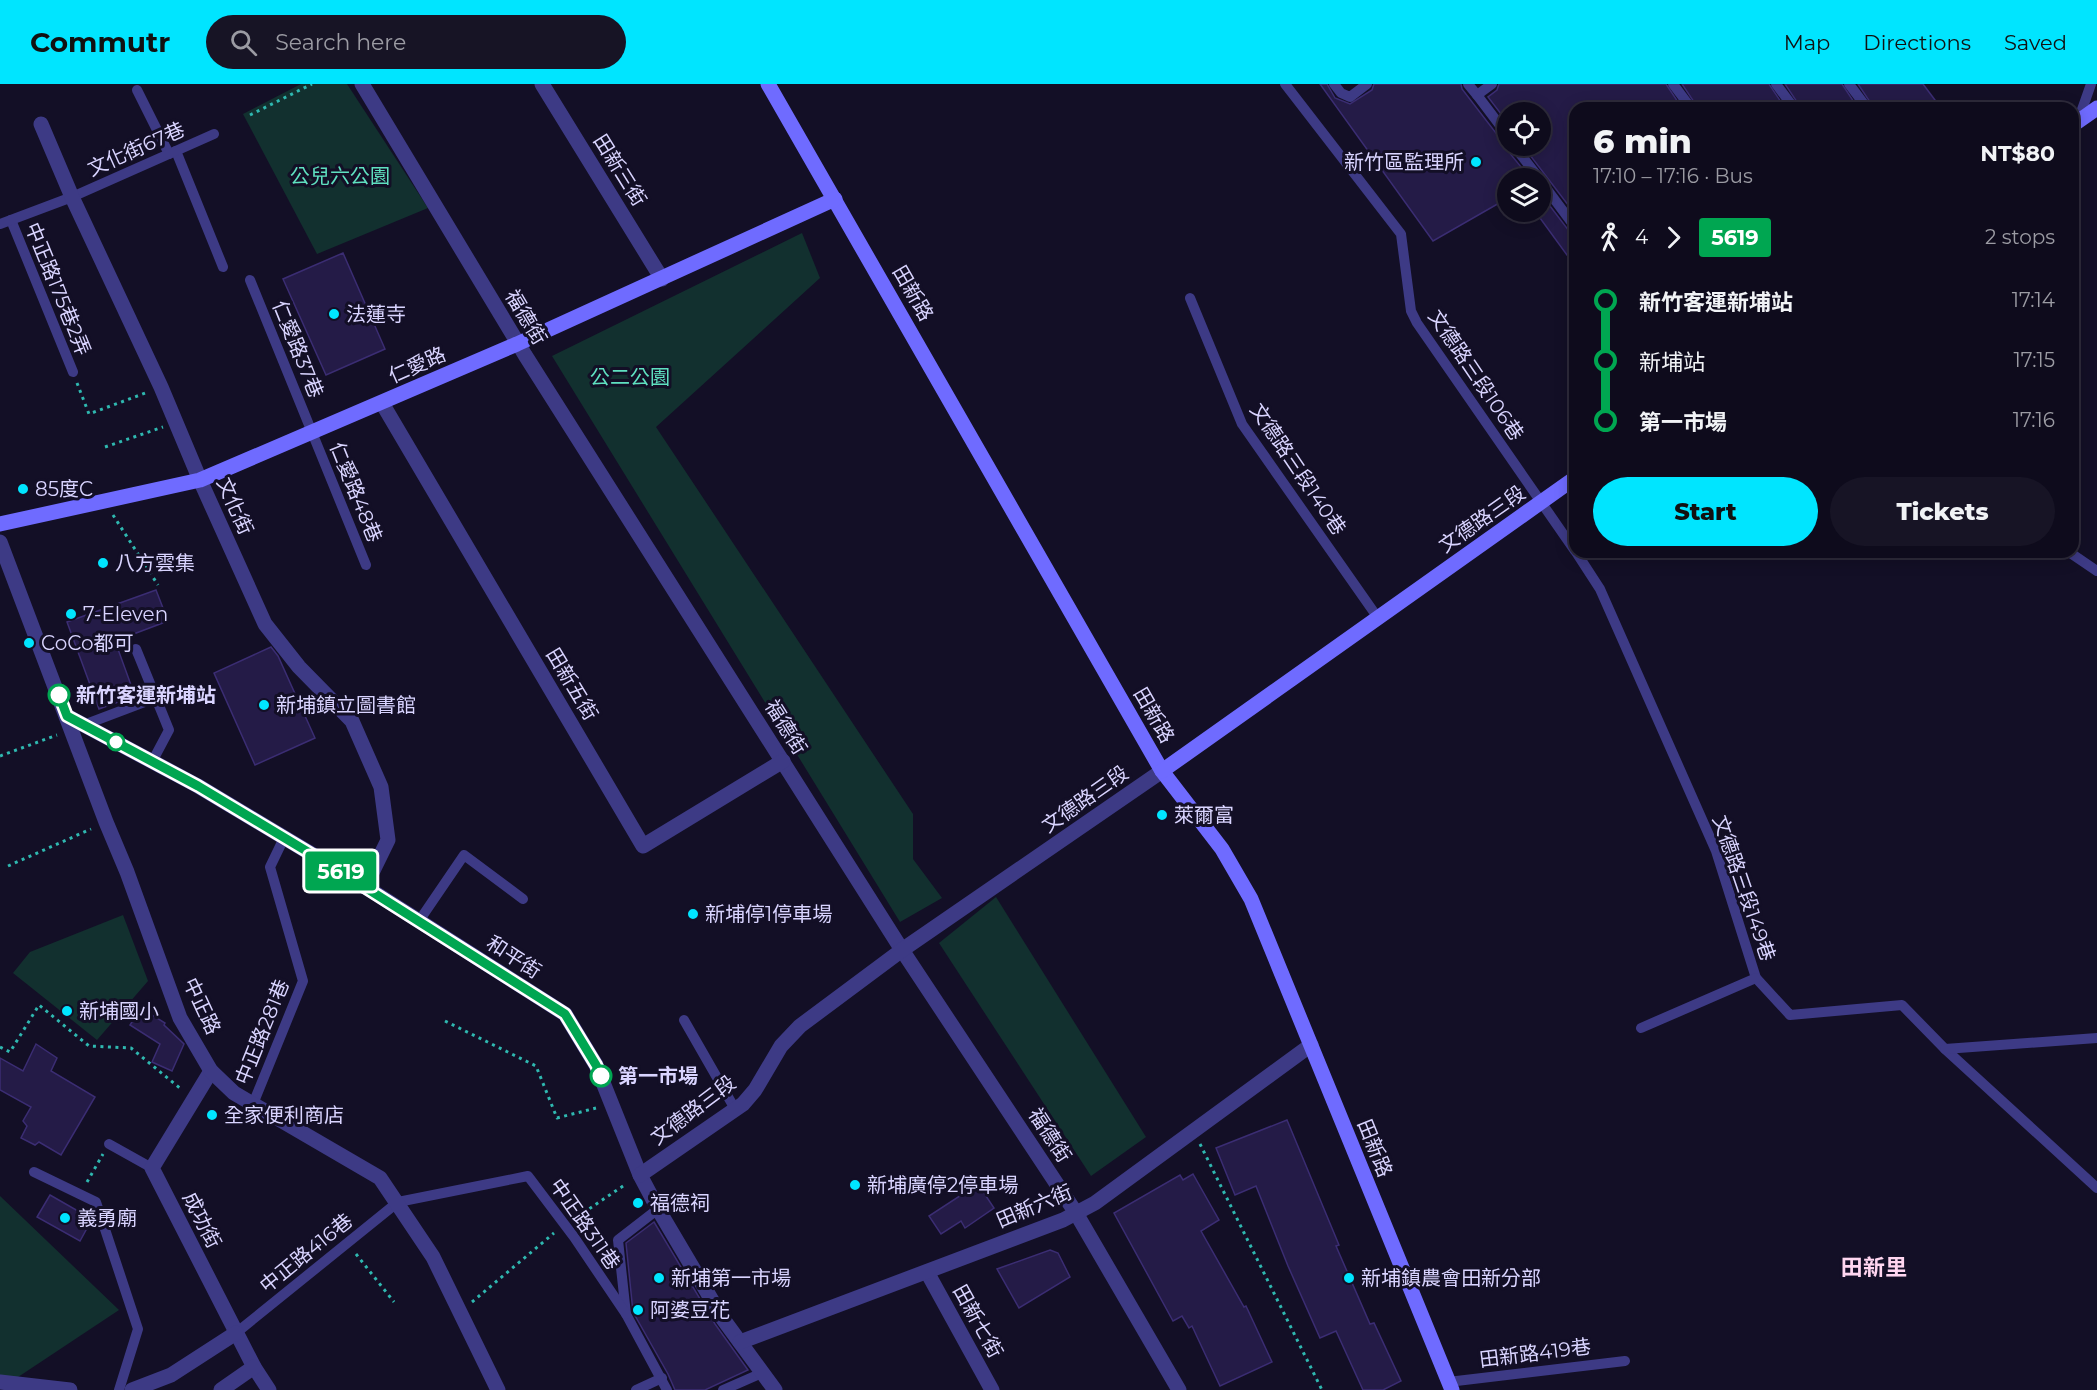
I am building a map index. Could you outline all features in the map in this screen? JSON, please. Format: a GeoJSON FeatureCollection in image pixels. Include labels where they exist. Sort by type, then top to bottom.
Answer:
{"type":"FeatureCollection","features":[{"type":"Feature","properties":{"kind":"main road","name":"田新路"},"geometry":{"type":"LineString","coordinates":[[768,84],[1162,771],[1222,849],[1251,899],[1450,1386]]}},
{"type":"Feature","properties":{"kind":"main road"},"geometry":{"type":"LineString","coordinates":[[2079,120],[2097,108]]}},
{"type":"Feature","properties":{"kind":"main road","name":"仁愛路"},"geometry":{"type":"LineString","coordinates":[[0,524],[200,480],[518,344],[835,199]]}},
{"type":"Feature","properties":{"kind":"main road","name":"文德路三段"},"geometry":{"type":"LineString","coordinates":[[1162,771],[1569,482]]}},
{"type":"Feature","properties":{"kind":"street","name":"福德街"},"geometry":{"type":"LineString","coordinates":[[363,84],[518,344],[902,950],[1076,1213],[1179,1390]]}},
{"type":"Feature","properties":{"kind":"street","name":"田新三街"},"geometry":{"type":"LineString","coordinates":[[542,84],[662,279]]}},
{"type":"Feature","properties":{"kind":"street","name":"文化街"},"geometry":{"type":"LineString","coordinates":[[41,124],[72,197],[161,387],[265,624],[299,668],[352,721],[381,787],[388,840],[365,887]]}},
{"type":"Feature","properties":{"kind":"street","name":"田新五街"},"geometry":{"type":"LineString","coordinates":[[382,403],[643,846],[783,761]]}},
{"type":"Feature","properties":{"kind":"street","name":"中正路"},"geometry":{"type":"LineString","coordinates":[[0,542],[75,723],[106,822],[127,872],[180,1018],[212,1071],[234,1093],[380,1178],[433,1257],[498,1390]]}},
{"type":"Feature","properties":{"kind":"street","name":"和平街"},"geometry":{"type":"LineString","coordinates":[[75,723],[198,786],[365,887],[565,1014],[596,1065],[640,1175],[658,1209],[723,1319],[775,1390]]}},
{"type":"Feature","properties":{"kind":"street","name":"文德路三段"},"geometry":{"type":"LineString","coordinates":[[640,1175],[743,1104],[755,1089],[781,1046],[800,1026],[902,950],[1162,771]]}},
{"type":"Feature","properties":{"kind":"street","name":"田新六街"},"geometry":{"type":"LineString","coordinates":[[740,1342],[1063,1220],[1095,1203],[1311,1045]]}},
{"type":"Feature","properties":{"kind":"street"},"geometry":{"type":"LineString","coordinates":[[152,1168],[212,1071]]}},
{"type":"Feature","properties":{"kind":"street","name":"成功街"},"geometry":{"type":"LineString","coordinates":[[152,1168],[236,1333],[269,1390]]}},
{"type":"Feature","properties":{"kind":"street","name":"田新七街"},"geometry":{"type":"LineString","coordinates":[[927,1272],[992,1390]]}},
{"type":"Feature","properties":{"kind":"street"},"geometry":{"type":"LineString","coordinates":[[132,1390],[171,1375],[236,1333]]}},
{"type":"Feature","properties":{"kind":"street"},"geometry":{"type":"LineString","coordinates":[[221,1390],[254,1367]]}},
{"type":"Feature","properties":{"kind":"street"},"geometry":{"type":"LineString","coordinates":[[0,1382],[70,1390]]}},
{"type":"Feature","properties":{"kind":"lane","name":"文德路三段106巷"},"geometry":{"type":"LineString","coordinates":[[1285,84],[1401,234],[1412,311],[1417,324],[1542,502]]}},
{"type":"Feature","properties":{"kind":"lane"},"geometry":{"type":"LineString","coordinates":[[1334,84],[1341,93],[1350,97],[1367,84]]}},
{"type":"Feature","properties":{"kind":"lane"},"geometry":{"type":"LineString","coordinates":[[1468,84],[1497,122]]}},
{"type":"Feature","properties":{"kind":"lane"},"geometry":{"type":"LineString","coordinates":[[1477,96],[1492,84]]}},
{"type":"Feature","properties":{"kind":"lane"},"geometry":{"type":"LineString","coordinates":[[1673,84],[1686,102]]}},
{"type":"Feature","properties":{"kind":"lane"},"geometry":{"type":"LineString","coordinates":[[1776,84],[1790,102]]}},
{"type":"Feature","properties":{"kind":"lane"},"geometry":{"type":"LineString","coordinates":[[1849,84],[1862,102]]}},
{"type":"Feature","properties":{"kind":"lane"},"geometry":{"type":"LineString","coordinates":[[2079,113],[2091,84]]}},
{"type":"Feature","properties":{"kind":"lane"},"geometry":{"type":"LineString","coordinates":[[137,90],[173,152],[223,267]]}},
{"type":"Feature","properties":{"kind":"lane","name":"文化街67巷"},"geometry":{"type":"LineString","coordinates":[[5,222],[72,197],[214,134]]}},
{"type":"Feature","properties":{"kind":"lane"},"geometry":{"type":"LineString","coordinates":[[1522,156],[1531,168]]}},
{"type":"Feature","properties":{"kind":"lane"},"geometry":{"type":"LineString","coordinates":[[1551,194],[1569,218]]}},
{"type":"Feature","properties":{"kind":"lane","name":"中正路175巷2弄"},"geometry":{"type":"LineString","coordinates":[[5,222],[73,372]]}},
{"type":"Feature","properties":{"kind":"lane","name":"仁愛路37巷"},"geometry":{"type":"LineString","coordinates":[[250,280],[313,432]]}},
{"type":"Feature","properties":{"kind":"lane","name":"文德路三段140巷"},"geometry":{"type":"LineString","coordinates":[[1190,298],[1242,424],[1378,618]]}},
{"type":"Feature","properties":{"kind":"lane","name":"仁愛路48巷"},"geometry":{"type":"LineString","coordinates":[[313,432],[366,565]]}},
{"type":"Feature","properties":{"kind":"lane","name":"文德路三段149巷"},"geometry":{"type":"LineString","coordinates":[[1542,502],[1569,542]]}},
{"type":"Feature","properties":{"kind":"lane","name":"文德路三段149巷"},"geometry":{"type":"LineString","coordinates":[[1580,558],[1600,589],[1716,851],[1756,978],[1790,1015],[1902,1005],[1945,1049],[2097,1188]]}},
{"type":"Feature","properties":{"kind":"lane"},"geometry":{"type":"LineString","coordinates":[[2078,558],[2097,571]]}},
{"type":"Feature","properties":{"kind":"lane"},"geometry":{"type":"LineString","coordinates":[[136,649],[169,730],[152,762]]}},
{"type":"Feature","properties":{"kind":"lane"},"geometry":{"type":"LineString","coordinates":[[75,723],[155,698]]}},
{"type":"Feature","properties":{"kind":"lane","name":"中正路281巷"},"geometry":{"type":"LineString","coordinates":[[253,1104],[303,981],[270,867],[284,838]]}},
{"type":"Feature","properties":{"kind":"lane"},"geometry":{"type":"LineString","coordinates":[[419,921],[464,855],[523,899]]}},
{"type":"Feature","properties":{"kind":"lane"},"geometry":{"type":"LineString","coordinates":[[1641,1028],[1756,978]]}},
{"type":"Feature","properties":{"kind":"lane"},"geometry":{"type":"LineString","coordinates":[[684,1020],[735,1110]]}},
{"type":"Feature","properties":{"kind":"lane"},"geometry":{"type":"LineString","coordinates":[[1945,1049],[2097,1038]]}},
{"type":"Feature","properties":{"kind":"lane"},"geometry":{"type":"LineString","coordinates":[[109,1144],[152,1168]]}},
{"type":"Feature","properties":{"kind":"lane"},"geometry":{"type":"LineString","coordinates":[[34,1172],[96,1202],[138,1329],[119,1390]]}},
{"type":"Feature","properties":{"kind":"lane","name":"中正路311巷"},"geometry":{"type":"LineString","coordinates":[[398,1202],[528,1176],[626,1314]]}},
{"type":"Feature","properties":{"kind":"lane","name":"中正路416巷"},"geometry":{"type":"LineString","coordinates":[[236,1333],[398,1202]]}},
{"type":"Feature","properties":{"kind":"lane"},"geometry":{"type":"LineString","coordinates":[[658,1209],[618,1240],[626,1314],[667,1390]]}},
{"type":"Feature","properties":{"kind":"lane","name":"田新路419巷"},"geometry":{"type":"LineString","coordinates":[[1450,1386],[1625,1361]]}},
{"type":"Feature","properties":{"kind":"lane"},"geometry":{"type":"LineString","coordinates":[[723,1390],[762,1373]]}},
{"type":"Feature","properties":{"kind":"lane"},"geometry":{"type":"LineString","coordinates":[[636,1390],[662,1378]]}},
{"type":"Feature","properties":{"kind":"path"},"geometry":{"type":"LineString","coordinates":[[250,115],[312,84]]}},
{"type":"Feature","properties":{"kind":"path"},"geometry":{"type":"LineString","coordinates":[[73,372],[89,414],[161,387]]}},
{"type":"Feature","properties":{"kind":"path"},"geometry":{"type":"LineString","coordinates":[[105,447],[176,423]]}},
{"type":"Feature","properties":{"kind":"path"},"geometry":{"type":"LineString","coordinates":[[104,501],[158,585]]}},
{"type":"Feature","properties":{"kind":"path"},"geometry":{"type":"LineString","coordinates":[[0,756],[75,723]]}},
{"type":"Feature","properties":{"kind":"path"},"geometry":{"type":"LineString","coordinates":[[8,866],[106,822]]}},
{"type":"Feature","properties":{"kind":"path"},"geometry":{"type":"LineString","coordinates":[[0,1047],[10,1052],[39,1005],[89,1046],[131,1048],[194,1100]]}},
{"type":"Feature","properties":{"kind":"path"},"geometry":{"type":"LineString","coordinates":[[445,1021],[536,1066],[557,1118],[612,1104]]}},
{"type":"Feature","properties":{"kind":"path"},"geometry":{"type":"LineString","coordinates":[[1193,1131],[1322,1390]]}},
{"type":"Feature","properties":{"kind":"path"},"geometry":{"type":"LineString","coordinates":[[80,1194],[109,1144]]}},
{"type":"Feature","properties":{"kind":"path"},"geometry":{"type":"LineString","coordinates":[[461,1311],[565,1225],[640,1175]]}},
{"type":"Feature","properties":{"kind":"path"},"geometry":{"type":"LineString","coordinates":[[347,1244],[394,1302]]}},
{"type":"Feature","properties":{"kind":"green space","name":"公兒六公園"},"geometry":{"type":"Polygon","coordinates":[[[301,84],[347,84],[428,208],[317,254],[243,114],[301,84]]]}},
{"type":"Feature","properties":{"kind":"green space","name":"公二公園"},"geometry":{"type":"Polygon","coordinates":[[[802,233],[820,278],[656,427],[913,814],[913,859],[942,898],[900,922],[552,356],[802,233]]]}},
{"type":"Feature","properties":{"kind":"green space"},"geometry":{"type":"Polygon","coordinates":[[[996,897],[1146,1137],[1091,1176],[939,943],[996,897]]]}},
{"type":"Feature","properties":{"kind":"green space"},"geometry":{"type":"Polygon","coordinates":[[[123,915],[148,981],[97,1040],[13,973],[30,952],[123,915]]]}},
{"type":"Feature","properties":{"kind":"green space"},"geometry":{"type":"Polygon","coordinates":[[[0,1196],[119,1310],[0,1389],[0,1196]]]}},
{"type":"Feature","properties":{"kind":"building"},"geometry":{"type":"Polygon","coordinates":[[[1320,84],[1327,84],[1335,98],[1350,104],[1372,90],[1374,84],[1461,84],[1462,89],[1497,134],[1497,156],[1512,156],[1522,168],[1497,168],[1497,204],[1433,241],[1320,84]]]}},
{"type":"Feature","properties":{"kind":"building"},"geometry":{"type":"Polygon","coordinates":[[[1499,84],[1666,84],[1678,102],[1569,102],[1569,206],[1551,183],[1551,168],[1540,168],[1531,156],[1551,156],[1551,102],[1497,102],[1497,109],[1488,97],[1497,90],[1499,84]]]}},
{"type":"Feature","properties":{"kind":"building"},"geometry":{"type":"Polygon","coordinates":[[[1682,84],[1769,84],[1781,102],[1694,102],[1682,84]]]}},
{"type":"Feature","properties":{"kind":"building"},"geometry":{"type":"Polygon","coordinates":[[[1785,84],[1842,84],[1854,102],[1797,102],[1785,84]]]}},
{"type":"Feature","properties":{"kind":"building"},"geometry":{"type":"Polygon","coordinates":[[[1858,84],[1923,84],[1936,102],[1870,102],[1858,84]]]}},
{"type":"Feature","properties":{"kind":"building"},"geometry":{"type":"Polygon","coordinates":[[[1551,207],[1569,231],[1569,258],[1543,222],[1551,222],[1551,207]]]}},
{"type":"Feature","properties":{"kind":"building","name":"法蓮寺"},"geometry":{"type":"Polygon","coordinates":[[[343,253],[385,349],[326,375],[283,279],[343,253]]]}},
{"type":"Feature","properties":{"kind":"building","name":"新竹客運新埔站"},"geometry":{"type":"Polygon","coordinates":[[[156,590],[168,621],[115,641],[135,696],[99,709],[67,622],[156,590]]]}},
{"type":"Feature","properties":{"kind":"building","name":"新埔鎮立圖書館"},"geometry":{"type":"Polygon","coordinates":[[[271,647],[278,656],[315,738],[255,765],[214,673],[271,647]]]}},
{"type":"Feature","properties":{"kind":"building"},"geometry":{"type":"Polygon","coordinates":[[[141,1008],[165,1023],[164,1025],[184,1044],[172,1071],[152,1062],[160,1044],[130,1025],[141,1008]]]}},
{"type":"Feature","properties":{"kind":"building"},"geometry":{"type":"Polygon","coordinates":[[[36,1044],[57,1058],[51,1071],[95,1097],[61,1155],[39,1142],[35,1145],[21,1138],[27,1126],[23,1121],[31,1107],[0,1090],[0,1058],[23,1071],[36,1044]]]}},
{"type":"Feature","properties":{"kind":"building"},"geometry":{"type":"Polygon","coordinates":[[[1287,1120],[1339,1245],[1336,1246],[1370,1324],[1374,1323],[1401,1381],[1383,1390],[1363,1390],[1336,1331],[1320,1338],[1256,1186],[1235,1195],[1216,1148],[1287,1120]]]}},
{"type":"Feature","properties":{"kind":"building"},"geometry":{"type":"Polygon","coordinates":[[[1193,1174],[1219,1220],[1201,1231],[1244,1307],[1246,1306],[1272,1362],[1220,1386],[1192,1326],[1189,1328],[1182,1316],[1173,1321],[1114,1213],[1180,1175],[1183,1180],[1193,1174]]]}},
{"type":"Feature","properties":{"kind":"building"},"geometry":{"type":"Polygon","coordinates":[[[978,1184],[994,1208],[965,1228],[961,1221],[941,1234],[929,1216],[978,1184]]]}},
{"type":"Feature","properties":{"kind":"building","name":"義勇廟"},"geometry":{"type":"Polygon","coordinates":[[[50,1195],[92,1219],[80,1241],[37,1217],[50,1195]]]}},
{"type":"Feature","properties":{"kind":"building","name":"新埔第一市場"},"geometry":{"type":"Polygon","coordinates":[[[654,1222],[715,1324],[748,1370],[705,1390],[675,1390],[633,1312],[626,1243],[654,1222]]]}},
{"type":"Feature","properties":{"kind":"building"},"geometry":{"type":"Polygon","coordinates":[[[1050,1250],[1058,1253],[1070,1277],[1019,1308],[997,1269],[1050,1250]]]}},
{"type":"Feature","properties":{"kind":"bus line","name":"5619"},"geometry":{"type":"LineString","coordinates":[[59,695],[67,716],[198,786],[333,867],[565,1014],[601,1076]]}},
{"type":"Feature","properties":{"kind":"place","name":"新竹區監理所"},"geometry":{"type":"Point","coordinates":[1476,162]}},
{"type":"Feature","properties":{"kind":"place","name":"法蓮寺"},"geometry":{"type":"Point","coordinates":[334,314]}},
{"type":"Feature","properties":{"kind":"place","name":"85度C"},"geometry":{"type":"Point","coordinates":[23,489]}},
{"type":"Feature","properties":{"kind":"place","name":"八方雲集"},"geometry":{"type":"Point","coordinates":[103,563]}},
{"type":"Feature","properties":{"kind":"place","name":"7-Eleven"},"geometry":{"type":"Point","coordinates":[71,614]}},
{"type":"Feature","properties":{"kind":"place","name":"CoCo都可"},"geometry":{"type":"Point","coordinates":[29,643]}},
{"type":"Feature","properties":{"kind":"place","name":"新竹客運新埔站"},"geometry":{"type":"Point","coordinates":[59,695]}},
{"type":"Feature","properties":{"kind":"place","name":"新埔鎮立圖書館"},"geometry":{"type":"Point","coordinates":[264,705]}},
{"type":"Feature","properties":{"kind":"place","name":"萊爾富"},"geometry":{"type":"Point","coordinates":[1162,815]}},
{"type":"Feature","properties":{"kind":"place","name":"新埔停1停車場"},"geometry":{"type":"Point","coordinates":[693,914]}},
{"type":"Feature","properties":{"kind":"place","name":"新埔國小"},"geometry":{"type":"Point","coordinates":[67,1011]}},
{"type":"Feature","properties":{"kind":"place","name":"第一市場"},"geometry":{"type":"Point","coordinates":[601,1076]}},
{"type":"Feature","properties":{"kind":"place","name":"全家便利商店"},"geometry":{"type":"Point","coordinates":[212,1115]}},
{"type":"Feature","properties":{"kind":"place","name":"新埔廣停2停車場"},"geometry":{"type":"Point","coordinates":[855,1185]}},
{"type":"Feature","properties":{"kind":"place","name":"福德祠"},"geometry":{"type":"Point","coordinates":[638,1203]}},
{"type":"Feature","properties":{"kind":"place","name":"義勇廟"},"geometry":{"type":"Point","coordinates":[65,1218]}},
{"type":"Feature","properties":{"kind":"place","name":"新埔第一市場"},"geometry":{"type":"Point","coordinates":[659,1278]}},
{"type":"Feature","properties":{"kind":"place","name":"新埔鎮農會田新分部"},"geometry":{"type":"Point","coordinates":[1349,1278]}},
{"type":"Feature","properties":{"kind":"place","name":"阿婆豆花"},"geometry":{"type":"Point","coordinates":[638,1310]}},
{"type":"Feature","properties":{"kind":"district","name":"田新里"},"geometry":{"type":"Point","coordinates":[1874,1267]}}]}
